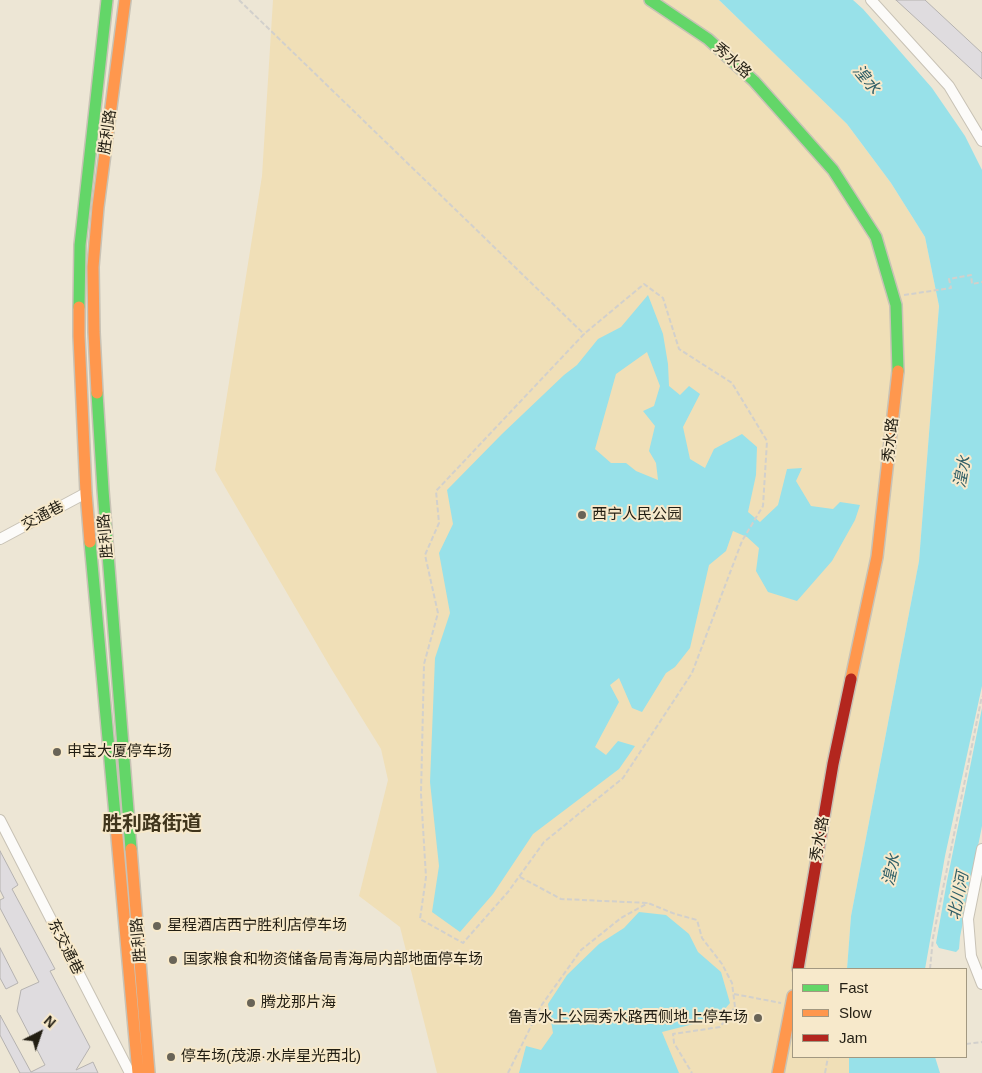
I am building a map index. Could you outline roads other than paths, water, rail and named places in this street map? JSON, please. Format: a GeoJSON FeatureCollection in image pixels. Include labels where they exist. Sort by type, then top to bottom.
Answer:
{"type":"FeatureCollection","features":[{"type":"Feature","properties":{"kind":"main road","name":"胜利路"},"geometry":{"type":"LineString","coordinates":[[107,0],[80,245],[79,336],[86,494],[138,1073]]}},
{"type":"Feature","properties":{"kind":"main road","name":"胜利路"},"geometry":{"type":"LineString","coordinates":[[125,0],[98,207],[93,267],[94,332],[103,490],[149,1073]]}},
{"type":"Feature","properties":{"kind":"main road","name":"秀水路"},"geometry":{"type":"LineString","coordinates":[[650,0],[708,39],[754,81],[833,170],[876,237],[896,306],[898,370],[877,557],[832,764],[798,968]]}},
{"type":"Feature","properties":{"kind":"main road"},"geometry":{"type":"LineString","coordinates":[[778,1073],[792,1001]]}},
{"type":"Feature","properties":{"kind":"street"},"geometry":{"type":"LineString","coordinates":[[871,0],[950,86],[982,141]]}},
{"type":"Feature","properties":{"kind":"street","name":"交通巷"},"geometry":{"type":"LineString","coordinates":[[0,539],[86,494]]}},
{"type":"Feature","properties":{"kind":"street","name":"东交通巷"},"geometry":{"type":"LineString","coordinates":[[0,820],[130,1073]]}},
{"type":"Feature","properties":{"kind":"street"},"geometry":{"type":"LineString","coordinates":[[982,849],[968,919],[971,956],[982,984]]}},
{"type":"Feature","properties":{"kind":"water","name":"湟水"},"geometry":{"type":"Polygon","coordinates":[[[719,0],[853,0],[932,88],[965,136],[982,170],[982,686],[945,856],[925,968],[847,968],[851,916],[919,561],[939,306],[925,237],[891,183],[847,124],[719,0]]]}},
{"type":"Feature","properties":{"kind":"water"},"geometry":{"type":"Polygon","coordinates":[[[648,295],[663,334],[668,364],[669,386],[680,395],[689,386],[700,394],[683,427],[690,459],[705,468],[714,449],[742,434],[757,447],[756,475],[748,512],[760,522],[778,505],[787,469],[802,468],[796,481],[811,506],[833,509],[840,502],[860,505],[855,520],[832,561],[797,601],[768,592],[756,571],[759,548],[747,537],[733,531],[726,551],[709,565],[690,648],[675,667],[666,673],[642,712],[632,708],[619,678],[610,685],[619,702],[595,747],[606,755],[618,741],[635,746],[619,769],[533,834],[493,894],[460,932],[432,912],[439,866],[430,782],[435,658],[450,613],[439,553],[453,524],[447,490],[502,434],[577,365],[598,339],[621,327],[648,295]],[[647,352],[616,374],[595,449],[611,463],[626,463],[636,471],[658,480],[656,463],[649,451],[655,426],[643,411],[654,406],[660,386],[647,352]]]}},
{"type":"Feature","properties":{"kind":"water","name":"北川河"},"geometry":{"type":"Polygon","coordinates":[[[982,708],[982,826],[959,949],[956,952],[939,948],[936,943],[982,708]]]}},
{"type":"Feature","properties":{"kind":"water"},"geometry":{"type":"Polygon","coordinates":[[[639,912],[666,915],[689,934],[698,952],[721,972],[730,1003],[717,1018],[662,1032],[679,1073],[519,1073],[526,1046],[541,1050],[553,1033],[548,1004],[567,975],[599,944],[624,928],[639,912]]]}},
{"type":"Feature","properties":{"kind":"water"},"geometry":{"type":"Polygon","coordinates":[[[849,1058],[935,1058],[940,1073],[849,1073],[849,1058]]]}},
{"type":"Feature","properties":{"kind":"place","name":"西宁人民公园"},"geometry":{"type":"Point","coordinates":[582,515]}},
{"type":"Feature","properties":{"kind":"place","name":"申宝大厦停车场"},"geometry":{"type":"Point","coordinates":[57,752]}},
{"type":"Feature","properties":{"kind":"place","name":"星程酒店西宁胜利店停车场"},"geometry":{"type":"Point","coordinates":[157,926]}},
{"type":"Feature","properties":{"kind":"place","name":"国家粮食和物资储备局青海局内部地面停车场"},"geometry":{"type":"Point","coordinates":[173,960]}},
{"type":"Feature","properties":{"kind":"place","name":"腾龙那片海"},"geometry":{"type":"Point","coordinates":[251,1003]}},
{"type":"Feature","properties":{"kind":"place","name":"鲁青水上公园秀水路西侧地上停车场"},"geometry":{"type":"Point","coordinates":[758,1018]}},
{"type":"Feature","properties":{"kind":"place","name":"停车场(茂源·水岸星光西北)"},"geometry":{"type":"Point","coordinates":[171,1057]}},
{"type":"Feature","properties":{"kind":"district","name":"胜利路街道"},"geometry":{"type":"Point","coordinates":[152,824]}}]}
